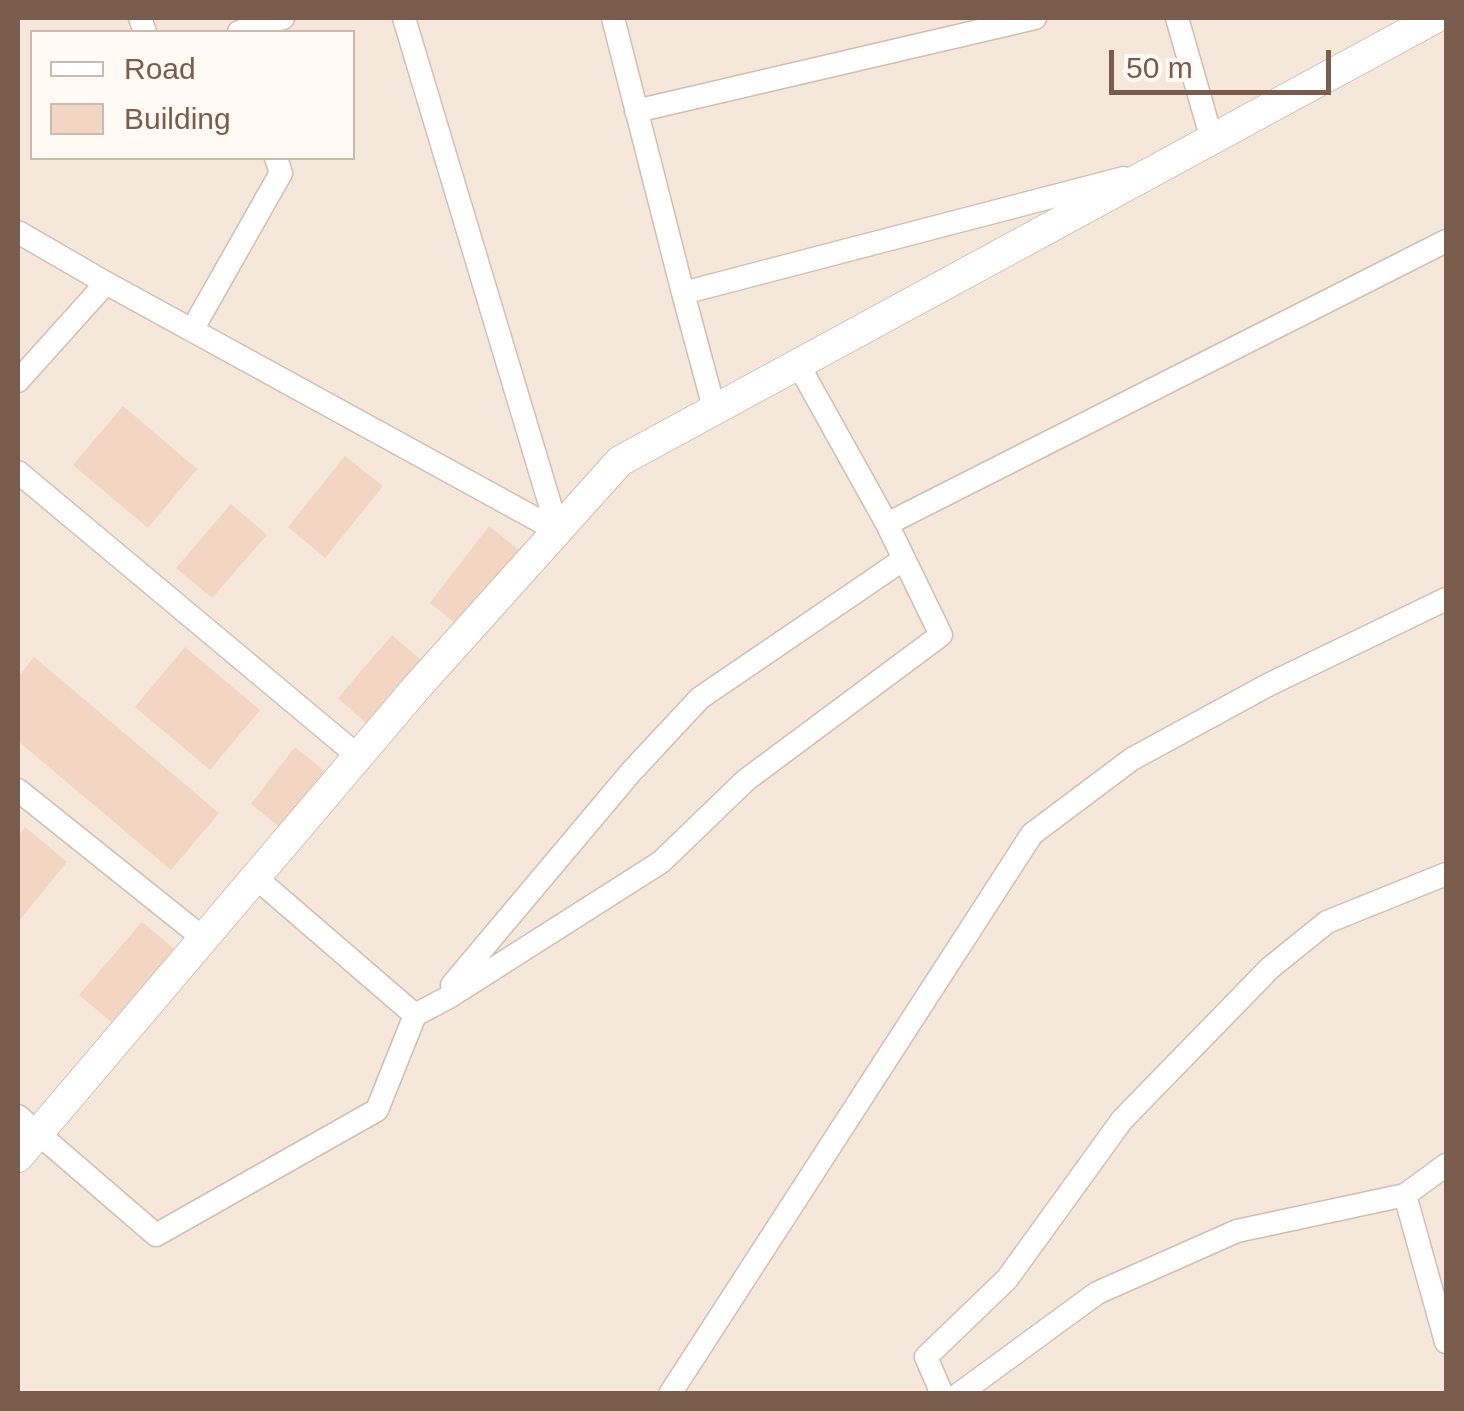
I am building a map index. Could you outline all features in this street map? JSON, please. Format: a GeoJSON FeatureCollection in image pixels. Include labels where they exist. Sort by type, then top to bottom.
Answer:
{"type":"FeatureCollection","features":[{"type":"Feature","properties":{"kind":"street"},"geometry":{"type":"LineString","coordinates":[[244,30],[284,18]]}},
{"type":"Feature","properties":{"kind":"street"},"geometry":{"type":"LineString","coordinates":[[404,18],[558,531]]}},
{"type":"Feature","properties":{"kind":"street"},"geometry":{"type":"LineString","coordinates":[[613,18],[714,408]]}},
{"type":"Feature","properties":{"kind":"street"},"geometry":{"type":"LineString","coordinates":[[636,111],[1035,18]]}},
{"type":"Feature","properties":{"kind":"street"},"geometry":{"type":"LineString","coordinates":[[1178,18],[1212,140]]}},
{"type":"Feature","properties":{"kind":"street"},"geometry":{"type":"LineString","coordinates":[[18,1157],[28,1125],[204,938],[358,756],[620,461],[1435,18]]}},
{"type":"Feature","properties":{"kind":"street"},"geometry":{"type":"LineString","coordinates":[[192,330],[280,173],[277,160]]}},
{"type":"Feature","properties":{"kind":"street"},"geometry":{"type":"LineString","coordinates":[[683,293],[1157,170]]}},
{"type":"Feature","properties":{"kind":"street"},"geometry":{"type":"LineString","coordinates":[[18,232],[558,531]]}},
{"type":"Feature","properties":{"kind":"street"},"geometry":{"type":"LineString","coordinates":[[887,524],[1446,241]]}},
{"type":"Feature","properties":{"kind":"street"},"geometry":{"type":"LineString","coordinates":[[18,381],[106,282]]}},
{"type":"Feature","properties":{"kind":"street"},"geometry":{"type":"LineString","coordinates":[[422,1012],[661,862],[746,780],[940,635],[887,524],[798,364]]}},
{"type":"Feature","properties":{"kind":"street"},"geometry":{"type":"LineString","coordinates":[[18,472],[358,756]]}},
{"type":"Feature","properties":{"kind":"street"},"geometry":{"type":"LineString","coordinates":[[28,1125],[156,1235],[377,1110],[422,1012],[468,970],[631,772],[700,698],[904,560]]}},
{"type":"Feature","properties":{"kind":"street"},"geometry":{"type":"LineString","coordinates":[[670,1394],[1032,834],[1132,759],[1268,685],[1446,599]]}},
{"type":"Feature","properties":{"kind":"street"},"geometry":{"type":"LineString","coordinates":[[18,790],[204,938]]}},
{"type":"Feature","properties":{"kind":"street"},"geometry":{"type":"LineString","coordinates":[[942,1394],[926,1357],[1007,1278],[1122,1120],[1270,968],[1327,922],[1446,874]]}},
{"type":"Feature","properties":{"kind":"street"},"geometry":{"type":"LineString","coordinates":[[255,877],[422,1012]]}},
{"type":"Feature","properties":{"kind":"street"},"geometry":{"type":"LineString","coordinates":[[959,1394],[1097,1293],[1237,1231],[1405,1196],[1446,1165]]}},
{"type":"Feature","properties":{"kind":"street"},"geometry":{"type":"LineString","coordinates":[[1405,1196],[1446,1342]]}},
{"type":"Feature","properties":{"kind":"shaded area"},"geometry":{"type":"Polygon","coordinates":[[[18,18],[1446,18],[1446,1393],[18,1393],[18,18]]]}},
{"type":"Feature","properties":{"kind":"building"},"geometry":{"type":"Polygon","coordinates":[[[123,406],[197,469],[148,528],[73,465],[123,406]]]}},
{"type":"Feature","properties":{"kind":"building"},"geometry":{"type":"Polygon","coordinates":[[[345,456],[383,486],[325,558],[288,527],[345,456]]]}},
{"type":"Feature","properties":{"kind":"building"},"geometry":{"type":"Polygon","coordinates":[[[231,504],[267,535],[212,598],[176,568],[231,504]]]}},
{"type":"Feature","properties":{"kind":"building"},"geometry":{"type":"Polygon","coordinates":[[[489,526],[519,550],[460,627],[430,603],[489,526]]]}},
{"type":"Feature","properties":{"kind":"building"},"geometry":{"type":"Polygon","coordinates":[[[392,635],[421,660],[367,724],[338,698],[392,635]]]}},
{"type":"Feature","properties":{"kind":"building"},"geometry":{"type":"Polygon","coordinates":[[[185,647],[260,710],[210,770],[135,707],[185,647]]]}},
{"type":"Feature","properties":{"kind":"building"},"geometry":{"type":"Polygon","coordinates":[[[34,657],[219,813],[171,870],[18,741],[18,677],[34,657]]]}},
{"type":"Feature","properties":{"kind":"building"},"geometry":{"type":"Polygon","coordinates":[[[295,747],[326,772],[281,828],[251,804],[295,747]]]}},
{"type":"Feature","properties":{"kind":"building"},"geometry":{"type":"Polygon","coordinates":[[[25,827],[67,862],[18,922],[18,836],[25,827]]]}},
{"type":"Feature","properties":{"kind":"building"},"geometry":{"type":"Polygon","coordinates":[[[142,922],[177,951],[114,1024],[79,995],[142,922]]]}}]}
